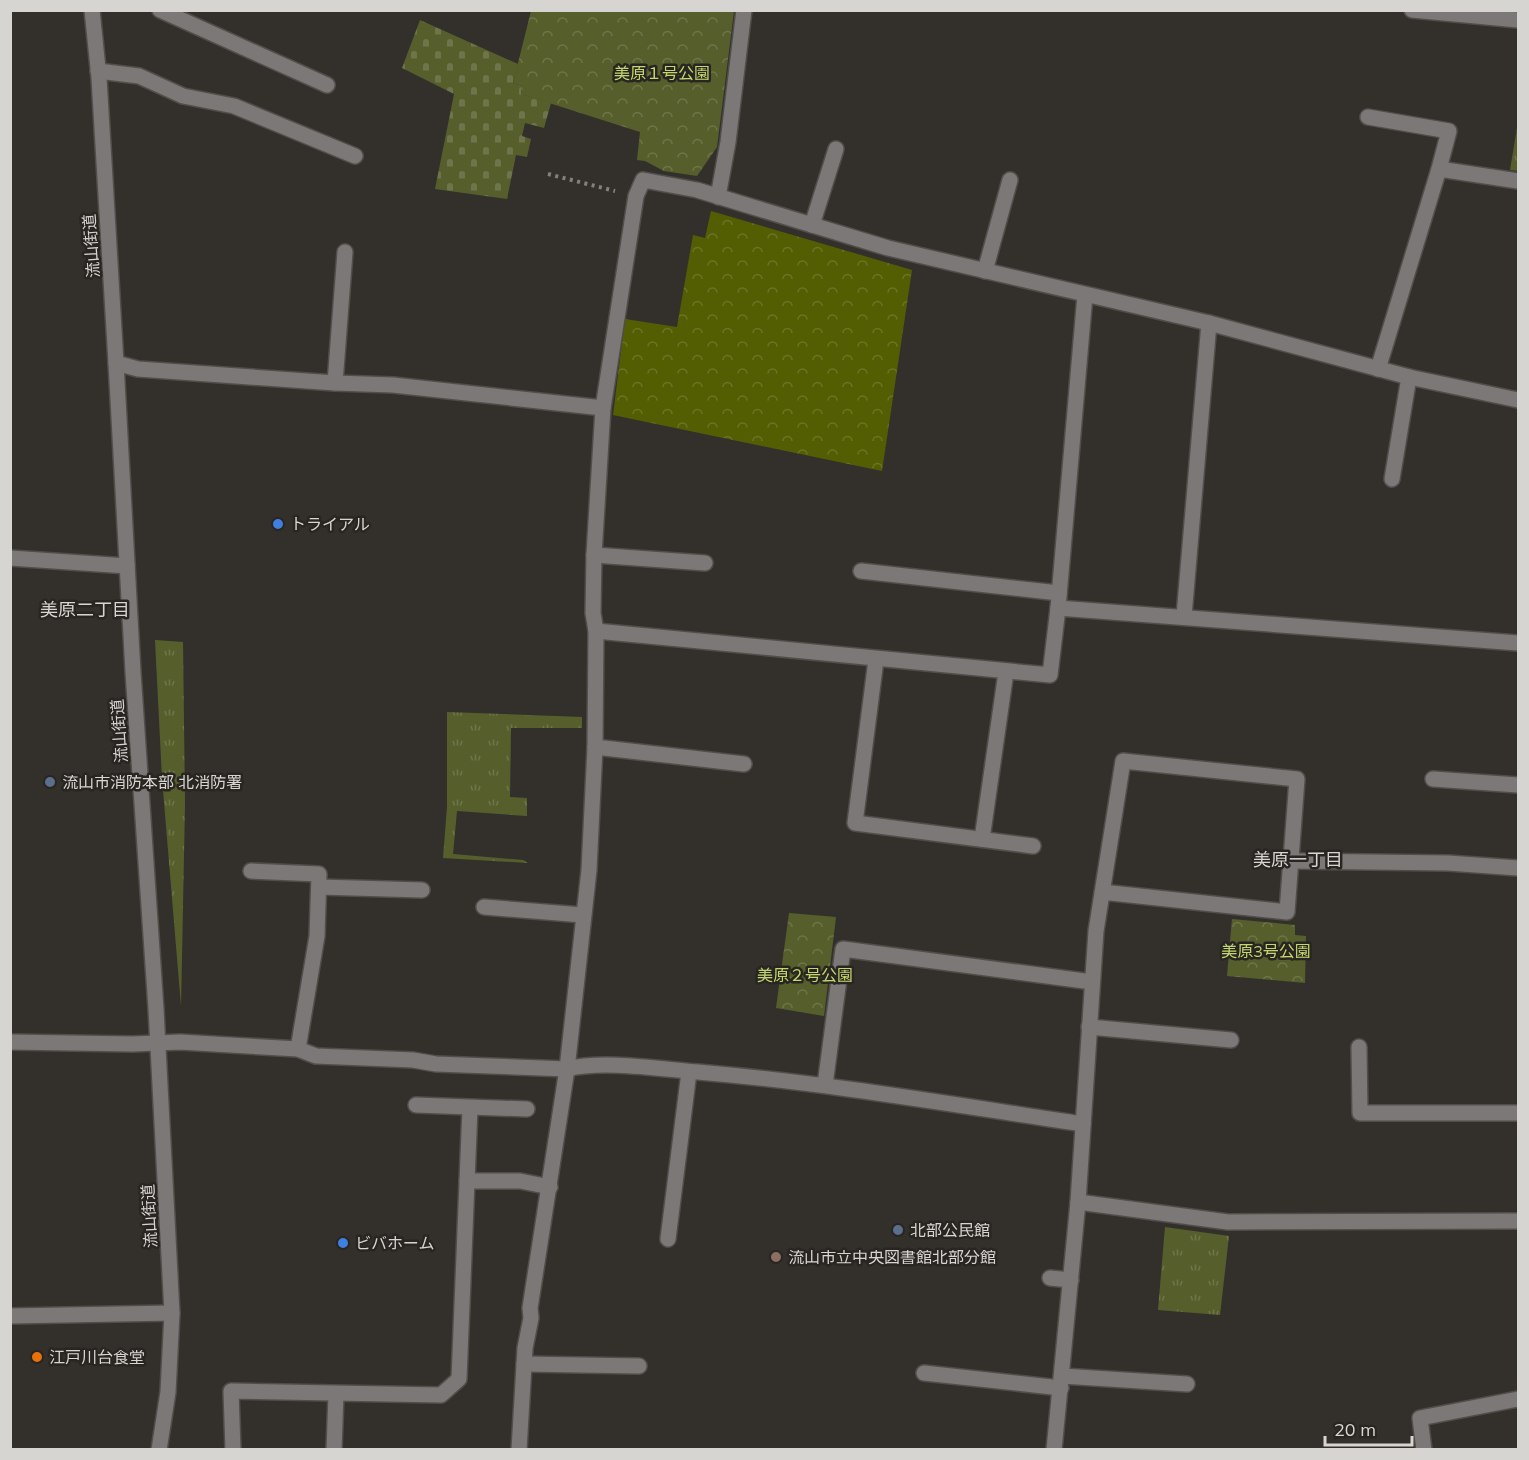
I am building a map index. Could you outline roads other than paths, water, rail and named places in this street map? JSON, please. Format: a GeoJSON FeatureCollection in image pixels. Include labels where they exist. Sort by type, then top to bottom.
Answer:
{"type":"FeatureCollection","features":[{"type":"Feature","properties":{"kind":"street","name":"流山街道"},"geometry":{"type":"LineString","coordinates":[[92,10],[98,71],[158,1043],[172,1312],[168,1392],[159,1449]]}},
{"type":"Feature","properties":{"kind":"street"},"geometry":{"type":"LineString","coordinates":[[160,10],[327,85]]}},
{"type":"Feature","properties":{"kind":"street"},"geometry":{"type":"LineString","coordinates":[[718,197],[728,142],[744,10]]}},
{"type":"Feature","properties":{"kind":"street"},"geometry":{"type":"LineString","coordinates":[[1412,10],[1518,20]]}},
{"type":"Feature","properties":{"kind":"street"},"geometry":{"type":"LineString","coordinates":[[98,71],[139,76],[183,96],[234,106],[355,156]]}},
{"type":"Feature","properties":{"kind":"street"},"geometry":{"type":"LineString","coordinates":[[1368,117],[1449,131],[1378,369]]}},
{"type":"Feature","properties":{"kind":"street"},"geometry":{"type":"LineString","coordinates":[[812,225],[836,149]]}},
{"type":"Feature","properties":{"kind":"street"},"geometry":{"type":"LineString","coordinates":[[1439,169],[1518,181]]}},
{"type":"Feature","properties":{"kind":"street"},"geometry":{"type":"LineString","coordinates":[[519,1449],[530,1308],[567,1069],[589,870],[595,747],[594,555],[603,408],[636,196],[643,180],[697,190],[888,248],[1209,323],[1409,377],[1518,400]]}},
{"type":"Feature","properties":{"kind":"street"},"geometry":{"type":"LineString","coordinates":[[985,271],[1010,180]]}},
{"type":"Feature","properties":{"kind":"street"},"geometry":{"type":"LineString","coordinates":[[335,383],[345,252]]}},
{"type":"Feature","properties":{"kind":"street"},"geometry":{"type":"LineString","coordinates":[[596,631],[876,660],[1050,675],[1059,601],[1085,295]]}},
{"type":"Feature","properties":{"kind":"street"},"geometry":{"type":"LineString","coordinates":[[1184,616],[1209,323]]}},
{"type":"Feature","properties":{"kind":"street"},"geometry":{"type":"LineString","coordinates":[[116,363],[138,369],[393,385],[603,408]]}},
{"type":"Feature","properties":{"kind":"street"},"geometry":{"type":"LineString","coordinates":[[1392,479],[1409,377]]}},
{"type":"Feature","properties":{"kind":"street"},"geometry":{"type":"LineString","coordinates":[[594,555],[705,563]]}},
{"type":"Feature","properties":{"kind":"street"},"geometry":{"type":"LineString","coordinates":[[10,558],[127,566]]}},
{"type":"Feature","properties":{"kind":"street"},"geometry":{"type":"LineString","coordinates":[[861,571],[1059,601],[1184,616],[1518,643]]}},
{"type":"Feature","properties":{"kind":"street"},"geometry":{"type":"LineString","coordinates":[[876,660],[855,823],[1032,846]]}},
{"type":"Feature","properties":{"kind":"street"},"geometry":{"type":"LineString","coordinates":[[982,839],[1006,672]]}},
{"type":"Feature","properties":{"kind":"street"},"geometry":{"type":"LineString","coordinates":[[595,747],[744,764]]}},
{"type":"Feature","properties":{"kind":"street"},"geometry":{"type":"LineString","coordinates":[[1054,1449],[1078,1202],[1096,931],[1102,892],[1123,761],[1297,779],[1287,912],[1102,892]]}},
{"type":"Feature","properties":{"kind":"street"},"geometry":{"type":"LineString","coordinates":[[1433,779],[1518,785]]}},
{"type":"Feature","properties":{"kind":"street"},"geometry":{"type":"LineString","coordinates":[[1291,861],[1448,863],[1518,868]]}},
{"type":"Feature","properties":{"kind":"street"},"geometry":{"type":"LineString","coordinates":[[251,871],[319,874],[317,936],[298,1049]]}},
{"type":"Feature","properties":{"kind":"street"},"geometry":{"type":"LineString","coordinates":[[319,887],[422,891]]}},
{"type":"Feature","properties":{"kind":"street"},"geometry":{"type":"LineString","coordinates":[[484,907],[583,915]]}},
{"type":"Feature","properties":{"kind":"street"},"geometry":{"type":"LineString","coordinates":[[825,1085],[843,949],[1092,981]]}},
{"type":"Feature","properties":{"kind":"street"},"geometry":{"type":"LineString","coordinates":[[1089,1027],[1231,1040]]}},
{"type":"Feature","properties":{"kind":"street"},"geometry":{"type":"LineString","coordinates":[[10,1042],[17,1040],[158,1043],[298,1049],[316,1056],[413,1060],[436,1064],[567,1069],[585,1064],[690,1072],[825,1085],[1083,1124]]}},
{"type":"Feature","properties":{"kind":"street"},"geometry":{"type":"LineString","coordinates":[[1359,1047],[1360,1113],[1518,1113]]}},
{"type":"Feature","properties":{"kind":"street"},"geometry":{"type":"LineString","coordinates":[[668,1239],[690,1072]]}},
{"type":"Feature","properties":{"kind":"street"},"geometry":{"type":"LineString","coordinates":[[416,1105],[526,1109]]}},
{"type":"Feature","properties":{"kind":"street"},"geometry":{"type":"LineString","coordinates":[[232,1449],[231,1391],[336,1395],[441,1395],[459,1379],[470,1108]]}},
{"type":"Feature","properties":{"kind":"street"},"geometry":{"type":"LineString","coordinates":[[467,1181],[519,1181],[550,1187]]}},
{"type":"Feature","properties":{"kind":"street"},"geometry":{"type":"LineString","coordinates":[[1078,1202],[1228,1222],[1518,1221]]}},
{"type":"Feature","properties":{"kind":"street"},"geometry":{"type":"LineString","coordinates":[[1050,1278],[1071,1280]]}},
{"type":"Feature","properties":{"kind":"street"},"geometry":{"type":"LineString","coordinates":[[10,1316],[172,1312]]}},
{"type":"Feature","properties":{"kind":"street"},"geometry":{"type":"LineString","coordinates":[[524,1364],[639,1366]]}},
{"type":"Feature","properties":{"kind":"street"},"geometry":{"type":"LineString","coordinates":[[924,1373],[1062,1382],[1187,1384]]}},
{"type":"Feature","properties":{"kind":"street"},"geometry":{"type":"LineString","coordinates":[[334,1449],[336,1395]]}},
{"type":"Feature","properties":{"kind":"street"},"geometry":{"type":"LineString","coordinates":[[1424,1449],[1420,1418],[1518,1399]]}},
{"type":"Feature","properties":{"kind":"place","name":"トライアル"},"geometry":{"type":"Point","coordinates":[278,524]}},
{"type":"Feature","properties":{"kind":"place","name":"流山市消防本部 北消防署"},"geometry":{"type":"Point","coordinates":[50,782]}},
{"type":"Feature","properties":{"kind":"place","name":"北部公民館"},"geometry":{"type":"Point","coordinates":[898,1230]}},
{"type":"Feature","properties":{"kind":"place","name":"ビバホーム"},"geometry":{"type":"Point","coordinates":[343,1243]}},
{"type":"Feature","properties":{"kind":"place","name":"流山市立中央図書館北部分館"},"geometry":{"type":"Point","coordinates":[776,1257]}},
{"type":"Feature","properties":{"kind":"place","name":"江戸川台食堂"},"geometry":{"type":"Point","coordinates":[37,1357]}},
{"type":"Feature","properties":{"kind":"district","name":"美原二丁目"},"geometry":{"type":"Point","coordinates":[85,609]}},
{"type":"Feature","properties":{"kind":"district","name":"美原一丁目"},"geometry":{"type":"Point","coordinates":[1298,859]}},
{"type":"Feature","properties":{"kind":"park label","name":"美原１号公園"},"geometry":{"type":"Point","coordinates":[662,73]}},
{"type":"Feature","properties":{"kind":"park label","name":"美原3号公園"},"geometry":{"type":"Point","coordinates":[1266,951]}},
{"type":"Feature","properties":{"kind":"park label","name":"美原２号公園"},"geometry":{"type":"Point","coordinates":[805,975]}}]}
